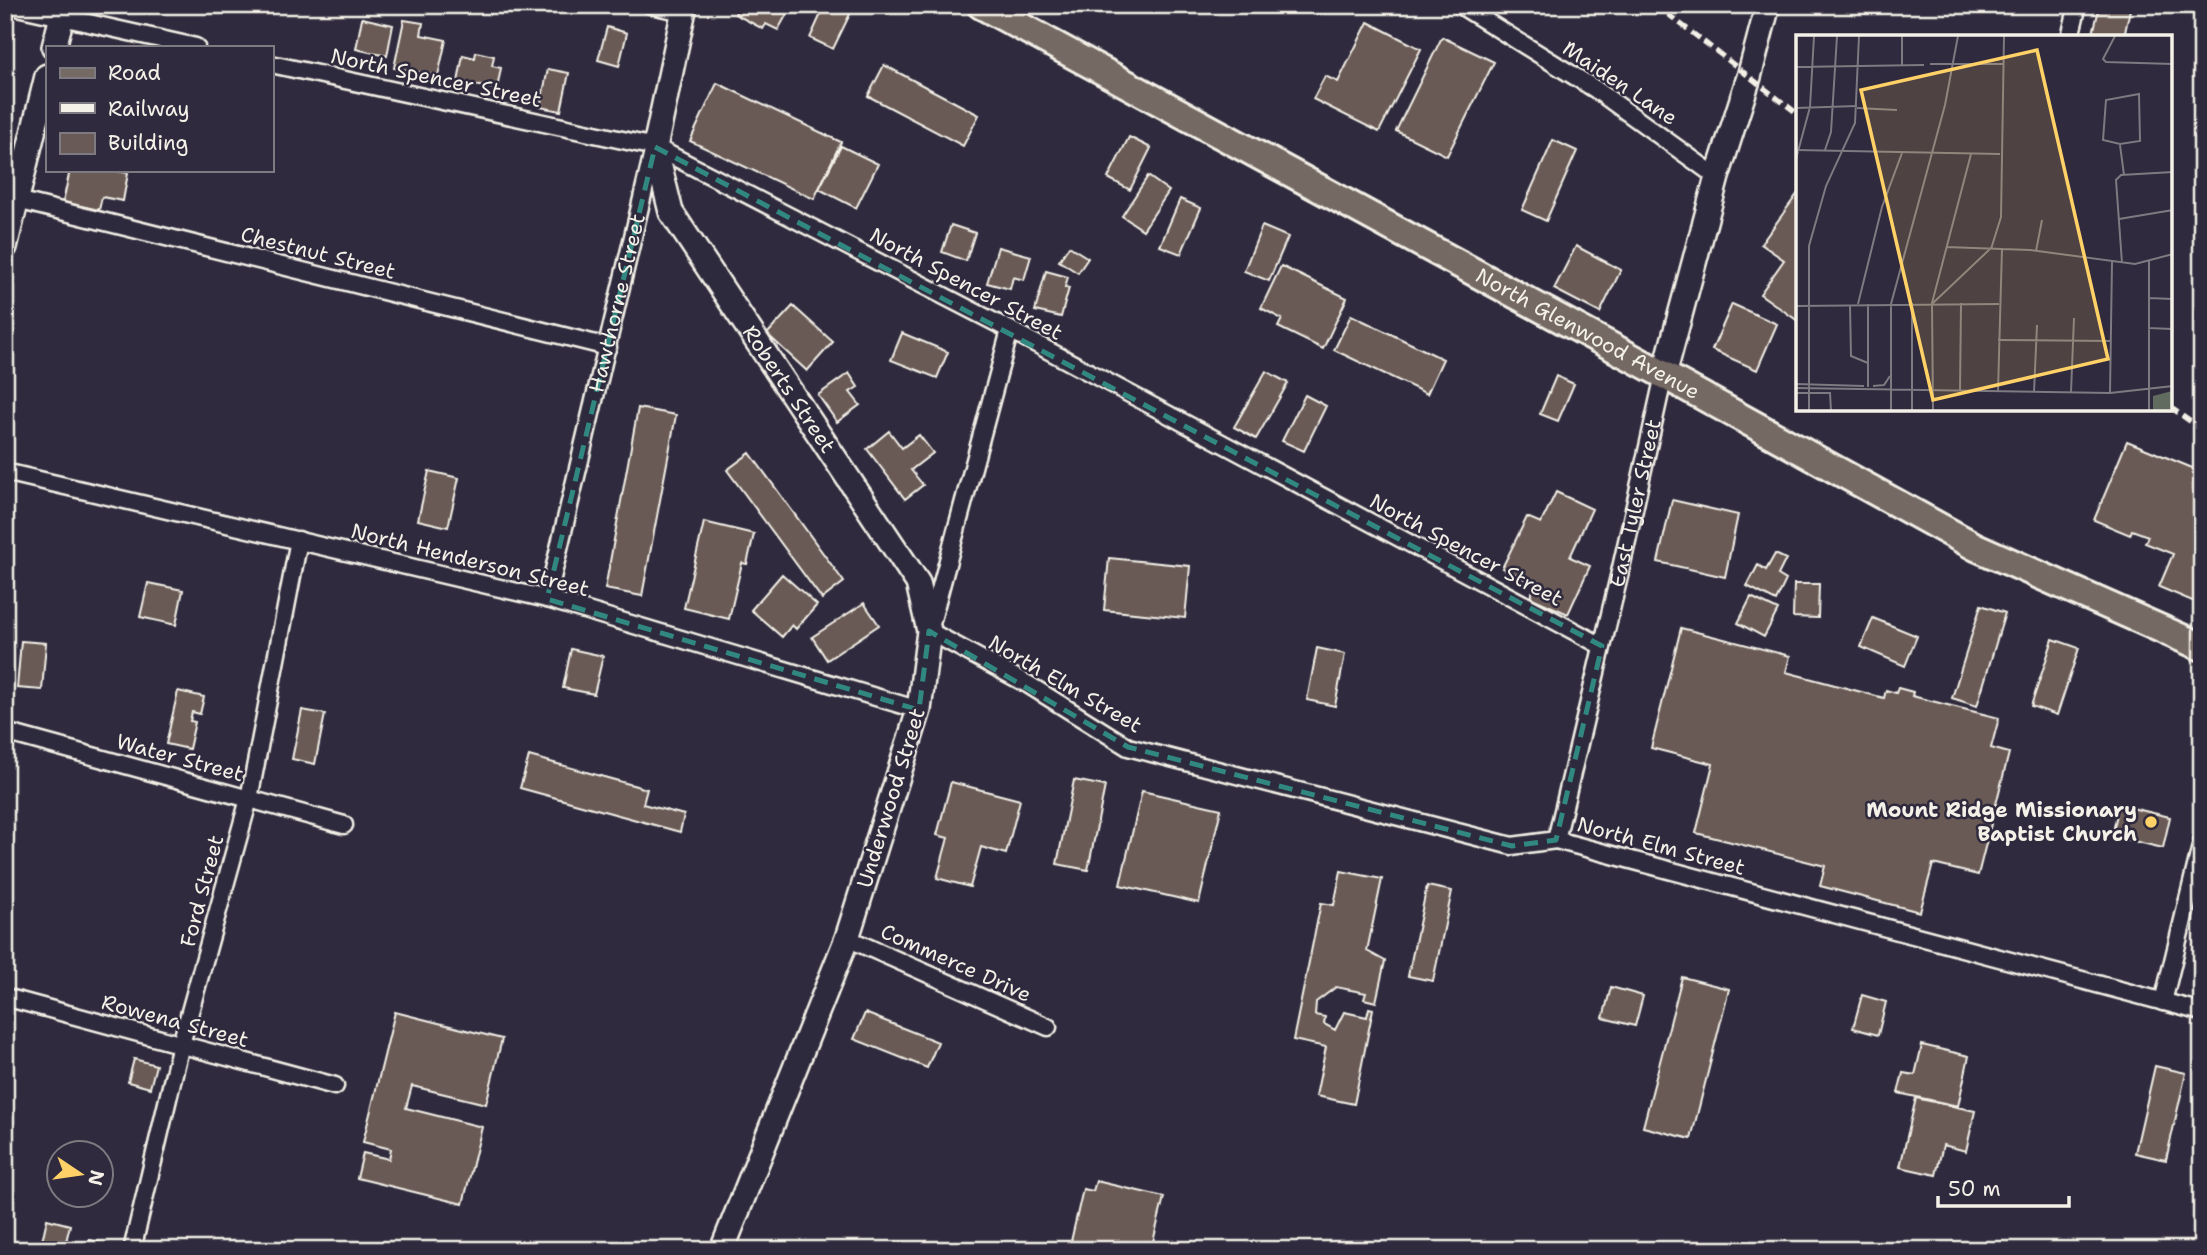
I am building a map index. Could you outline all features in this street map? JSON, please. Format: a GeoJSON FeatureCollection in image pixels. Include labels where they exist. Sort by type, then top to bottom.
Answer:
{"type":"FeatureCollection","features":[{"type":"Feature","properties":{"kind":"main road","name":"North Glenwood Avenue"},"geometry":{"type":"LineString","coordinates":[[981,5],[1976,547],[2202,647]]}},
{"type":"Feature","properties":{"kind":"street"},"geometry":{"type":"LineString","coordinates":[[8,5],[63,12],[192,46]]}},
{"type":"Feature","properties":{"kind":"street"},"geometry":{"type":"LineString","coordinates":[[651,5],[684,9]]}},
{"type":"Feature","properties":{"kind":"street","name":"Maiden Lane"},"geometry":{"type":"LineString","coordinates":[[1460,5],[1595,89],[1717,177]]}},
{"type":"Feature","properties":{"kind":"street","name":"East Tyler Street"},"geometry":{"type":"LineString","coordinates":[[1556,840],[1664,375],[1717,177],[1749,77],[1768,5]]}},
{"type":"Feature","properties":{"kind":"street"},"geometry":{"type":"LineString","coordinates":[[2070,35],[2078,5]]}},
{"type":"Feature","properties":{"kind":"street","name":"Hawthorne Street"},"geometry":{"type":"LineString","coordinates":[[547,599],[655,146],[684,9]]}},
{"type":"Feature","properties":{"kind":"street"},"geometry":{"type":"LineString","coordinates":[[54,46],[63,12]]}},
{"type":"Feature","properties":{"kind":"street","name":"North Spencer Street"},"geometry":{"type":"LineString","coordinates":[[273,64],[655,146],[1010,330],[1601,646]]}},
{"type":"Feature","properties":{"kind":"street"},"geometry":{"type":"LineString","coordinates":[[5,247],[46,80]]}},
{"type":"Feature","properties":{"kind":"street","name":"Roberts Street"},"geometry":{"type":"LineString","coordinates":[[655,146],[671,212],[918,583],[929,631]]}},
{"type":"Feature","properties":{"kind":"street","name":"Chestnut Street"},"geometry":{"type":"LineString","coordinates":[[17,200],[608,347]]}},
{"type":"Feature","properties":{"kind":"street","name":"Underwood Street"},"geometry":{"type":"LineString","coordinates":[[722,1250],[847,938],[919,709],[929,631],[1010,330]]}},
{"type":"Feature","properties":{"kind":"street","name":"North Henderson Street"},"geometry":{"type":"LineString","coordinates":[[5,472],[547,599],[919,709]]}},
{"type":"Feature","properties":{"kind":"street","name":"Ford Street"},"geometry":{"type":"LineString","coordinates":[[132,1250],[181,1044],[249,799],[299,540]]}},
{"type":"Feature","properties":{"kind":"street","name":"North Elm Street"},"geometry":{"type":"LineString","coordinates":[[929,631],[1029,685],[1128,747],[1513,846],[1556,840],[2202,1012]]}},
{"type":"Feature","properties":{"kind":"street","name":"Water Street"},"geometry":{"type":"LineString","coordinates":[[5,732],[344,825]]}},
{"type":"Feature","properties":{"kind":"street"},"geometry":{"type":"LineString","coordinates":[[2164,1002],[2202,842]]}},
{"type":"Feature","properties":{"kind":"street","name":"Commerce Drive"},"geometry":{"type":"LineString","coordinates":[[847,938],[1048,1027]]}},
{"type":"Feature","properties":{"kind":"street","name":"Rowena Street"},"geometry":{"type":"LineString","coordinates":[[5,997],[335,1086]]}},
{"type":"Feature","properties":{"kind":"highlighted area"},"geometry":{"type":"Polygon","coordinates":[[[655,147],[1602,646],[1556,840],[1512,846],[1128,747],[929,631],[919,710],[547,599],[655,147]]]}},
{"type":"Feature","properties":{"kind":"building"},"geometry":{"type":"Polygon","coordinates":[[[740,5],[792,5],[778,30],[766,24],[763,29],[735,14],[740,5]]]}},
{"type":"Feature","properties":{"kind":"building"},"geometry":{"type":"Polygon","coordinates":[[[825,5],[838,5],[851,12],[833,49],[810,38],[825,5]]]}},
{"type":"Feature","properties":{"kind":"building"},"geometry":{"type":"Polygon","coordinates":[[[2100,5],[2131,5],[2124,35],[2092,35],[2100,5]]]}},
{"type":"Feature","properties":{"kind":"building"},"geometry":{"type":"Polygon","coordinates":[[[362,18],[393,25],[387,56],[356,49],[362,18]]]}},
{"type":"Feature","properties":{"kind":"building"},"geometry":{"type":"Polygon","coordinates":[[[404,20],[423,23],[421,35],[446,40],[438,76],[394,68],[404,20]]]}},
{"type":"Feature","properties":{"kind":"building"},"geometry":{"type":"Polygon","coordinates":[[[1368,22],[1421,49],[1379,132],[1313,99],[1325,76],[1338,82],[1368,22]]]}},
{"type":"Feature","properties":{"kind":"building"},"geometry":{"type":"Polygon","coordinates":[[[607,27],[627,33],[619,66],[598,60],[607,27]]]}},
{"type":"Feature","properties":{"kind":"building"},"geometry":{"type":"Polygon","coordinates":[[[1442,37],[1494,62],[1447,156],[1396,131],[1442,37]]]}},
{"type":"Feature","properties":{"kind":"building"},"geometry":{"type":"Polygon","coordinates":[[[476,52],[494,56],[492,66],[501,68],[497,89],[458,82],[463,55],[475,58],[476,52]]]}},
{"type":"Feature","properties":{"kind":"building"},"geometry":{"type":"Polygon","coordinates":[[[884,65],[979,115],[963,146],[868,96],[884,65]]]}},
{"type":"Feature","properties":{"kind":"building"},"geometry":{"type":"Polygon","coordinates":[[[548,69],[569,73],[561,111],[540,107],[548,69]]]}},
{"type":"Feature","properties":{"kind":"building"},"geometry":{"type":"Polygon","coordinates":[[[717,83],[841,142],[814,199],[690,141],[717,83]]]}},
{"type":"Feature","properties":{"kind":"building"},"geometry":{"type":"Polygon","coordinates":[[[1129,137],[1151,148],[1130,190],[1108,178],[1129,137]]]}},
{"type":"Feature","properties":{"kind":"building"},"geometry":{"type":"Polygon","coordinates":[[[1553,140],[1577,151],[1546,221],[1522,210],[1553,140]]]}},
{"type":"Feature","properties":{"kind":"building"},"geometry":{"type":"Polygon","coordinates":[[[841,146],[878,164],[856,208],[819,189],[841,146]]]}},
{"type":"Feature","properties":{"kind":"building"},"geometry":{"type":"Polygon","coordinates":[[[70,172],[128,173],[123,201],[102,197],[99,210],[63,202],[70,172]]]}},
{"type":"Feature","properties":{"kind":"building"},"geometry":{"type":"Polygon","coordinates":[[[1148,176],[1169,191],[1143,230],[1122,216],[1148,176]]]}},
{"type":"Feature","properties":{"kind":"building"},"geometry":{"type":"Polygon","coordinates":[[[1796,196],[1796,320],[1760,294],[1784,260],[1761,244],[1796,196]]]}},
{"type":"Feature","properties":{"kind":"building"},"geometry":{"type":"Polygon","coordinates":[[[1180,199],[1201,208],[1181,254],[1160,246],[1180,199]]]}},
{"type":"Feature","properties":{"kind":"building"},"geometry":{"type":"Polygon","coordinates":[[[951,225],[975,233],[966,261],[942,252],[951,225]]]}},
{"type":"Feature","properties":{"kind":"building"},"geometry":{"type":"Polygon","coordinates":[[[1262,226],[1288,237],[1269,281],[1244,271],[1262,226]]]}},
{"type":"Feature","properties":{"kind":"building"},"geometry":{"type":"Polygon","coordinates":[[[1069,246],[1088,258],[1078,273],[1059,261],[1069,246]]]}},
{"type":"Feature","properties":{"kind":"building"},"geometry":{"type":"Polygon","coordinates":[[[1576,246],[1621,270],[1600,313],[1554,289],[1576,246]]]}},
{"type":"Feature","properties":{"kind":"building"},"geometry":{"type":"Polygon","coordinates":[[[998,247],[1031,256],[1024,280],[1013,277],[1010,289],[987,283],[998,247]]]}},
{"type":"Feature","properties":{"kind":"building"},"geometry":{"type":"Polygon","coordinates":[[[1281,266],[1347,298],[1323,349],[1278,327],[1282,319],[1261,308],[1281,266]]]}},
{"type":"Feature","properties":{"kind":"building"},"geometry":{"type":"Polygon","coordinates":[[[1046,271],[1068,277],[1065,287],[1069,288],[1061,317],[1035,311],[1046,271]]]}},
{"type":"Feature","properties":{"kind":"building"},"geometry":{"type":"Polygon","coordinates":[[[1732,304],[1777,324],[1757,370],[1712,350],[1732,304]]]}},
{"type":"Feature","properties":{"kind":"building"},"geometry":{"type":"Polygon","coordinates":[[[793,306],[833,342],[807,371],[767,334],[793,306]]]}},
{"type":"Feature","properties":{"kind":"building"},"geometry":{"type":"Polygon","coordinates":[[[1351,315],[1443,359],[1427,394],[1334,350],[1351,315]]]}},
{"type":"Feature","properties":{"kind":"building"},"geometry":{"type":"Polygon","coordinates":[[[902,333],[948,352],[937,378],[891,360],[902,333]]]}},
{"type":"Feature","properties":{"kind":"building"},"geometry":{"type":"Polygon","coordinates":[[[1266,371],[1288,383],[1256,439],[1234,427],[1266,371]]]}},
{"type":"Feature","properties":{"kind":"building"},"geometry":{"type":"Polygon","coordinates":[[[849,373],[858,387],[850,392],[860,405],[837,422],[818,395],[849,373]]]}},
{"type":"Feature","properties":{"kind":"building"},"geometry":{"type":"Polygon","coordinates":[[[1556,376],[1574,384],[1558,421],[1540,414],[1556,376]]]}},
{"type":"Feature","properties":{"kind":"building"},"geometry":{"type":"Polygon","coordinates":[[[1305,395],[1326,406],[1304,451],[1282,441],[1305,395]]]}},
{"type":"Feature","properties":{"kind":"building"},"geometry":{"type":"Polygon","coordinates":[[[638,408],[676,415],[642,596],[605,589],[638,408]]]}},
{"type":"Feature","properties":{"kind":"building"},"geometry":{"type":"Polygon","coordinates":[[[889,431],[902,448],[919,435],[933,453],[911,470],[923,485],[905,499],[867,449],[889,431]]]}},
{"type":"Feature","properties":{"kind":"building"},"geometry":{"type":"Polygon","coordinates":[[[2127,441],[2202,472],[2202,605],[2159,587],[2173,554],[2145,543],[2148,536],[2132,530],[2130,535],[2094,520],[2127,441]]]}},
{"type":"Feature","properties":{"kind":"building"},"geometry":{"type":"Polygon","coordinates":[[[750,453],[844,582],[822,599],[727,470],[750,453]]]}},
{"type":"Feature","properties":{"kind":"building"},"geometry":{"type":"Polygon","coordinates":[[[429,471],[459,478],[448,527],[418,520],[429,471]]]}},
{"type":"Feature","properties":{"kind":"building"},"geometry":{"type":"Polygon","coordinates":[[[1556,492],[1592,509],[1570,557],[1590,566],[1568,614],[1530,597],[1536,584],[1502,568],[1527,517],[1541,523],[1556,492]]]}},
{"type":"Feature","properties":{"kind":"building"},"geometry":{"type":"Polygon","coordinates":[[[1672,500],[1738,515],[1725,577],[1658,562],[1672,500]]]}},
{"type":"Feature","properties":{"kind":"building"},"geometry":{"type":"Polygon","coordinates":[[[704,522],[754,534],[747,564],[742,563],[729,619],[684,608],[704,522]]]}},
{"type":"Feature","properties":{"kind":"building"},"geometry":{"type":"Polygon","coordinates":[[[1775,554],[1786,559],[1778,575],[1786,580],[1776,601],[1747,586],[1758,565],[1766,570],[1775,554]]]}},
{"type":"Feature","properties":{"kind":"building"},"geometry":{"type":"Polygon","coordinates":[[[1109,558],[1190,566],[1185,618],[1104,610],[1109,558]]]}},
{"type":"Feature","properties":{"kind":"building"},"geometry":{"type":"Polygon","coordinates":[[[782,574],[817,605],[796,629],[792,625],[782,637],[751,610],[782,574]]]}},
{"type":"Feature","properties":{"kind":"building"},"geometry":{"type":"Polygon","coordinates":[[[148,583],[183,590],[176,625],[140,617],[148,583]]]}},
{"type":"Feature","properties":{"kind":"building"},"geometry":{"type":"Polygon","coordinates":[[[1794,584],[1819,584],[1818,618],[1793,617],[1794,584]]]}},
{"type":"Feature","properties":{"kind":"building"},"geometry":{"type":"Polygon","coordinates":[[[1751,597],[1778,610],[1764,637],[1738,623],[1751,597]]]}},
{"type":"Feature","properties":{"kind":"building"},"geometry":{"type":"Polygon","coordinates":[[[864,603],[879,625],[827,660],[812,637],[864,603]]]}},
{"type":"Feature","properties":{"kind":"building"},"geometry":{"type":"Polygon","coordinates":[[[1981,605],[2005,613],[1977,706],[1952,698],[1981,605]]]}},
{"type":"Feature","properties":{"kind":"building"},"geometry":{"type":"Polygon","coordinates":[[[1873,618],[1917,636],[1905,666],[1861,647],[1873,618]]]}},
{"type":"Feature","properties":{"kind":"building"},"geometry":{"type":"Polygon","coordinates":[[[1681,628],[1790,656],[1786,672],[1884,698],[1886,690],[1896,693],[1898,688],[1913,692],[1912,696],[1999,718],[1991,748],[2009,753],[1978,875],[1933,864],[1920,912],[1820,886],[1825,866],[1696,833],[1713,764],[1651,748],[1681,628]]]}},
{"type":"Feature","properties":{"kind":"building"},"geometry":{"type":"Polygon","coordinates":[[[2053,639],[2079,648],[2057,715],[2031,706],[2053,639]]]}},
{"type":"Feature","properties":{"kind":"building"},"geometry":{"type":"Polygon","coordinates":[[[21,641],[46,643],[42,690],[17,688],[21,641]]]}},
{"type":"Feature","properties":{"kind":"building"},"geometry":{"type":"Polygon","coordinates":[[[1317,648],[1345,654],[1335,706],[1307,700],[1317,648]]]}},
{"type":"Feature","properties":{"kind":"building"},"geometry":{"type":"Polygon","coordinates":[[[571,649],[603,656],[594,694],[563,688],[571,649]]]}},
{"type":"Feature","properties":{"kind":"building"},"geometry":{"type":"Polygon","coordinates":[[[178,691],[204,697],[200,714],[192,712],[190,721],[195,722],[189,749],[166,744],[178,691]]]}},
{"type":"Feature","properties":{"kind":"building"},"geometry":{"type":"Polygon","coordinates":[[[302,710],[325,714],[315,764],[292,759],[302,710]]]}},
{"type":"Feature","properties":{"kind":"building"},"geometry":{"type":"Polygon","coordinates":[[[529,756],[647,789],[643,804],[684,815],[680,832],[520,788],[529,756]]]}},
{"type":"Feature","properties":{"kind":"building"},"geometry":{"type":"Polygon","coordinates":[[[1074,780],[1105,786],[1088,870],[1057,864],[1074,780]]]}},
{"type":"Feature","properties":{"kind":"building"},"geometry":{"type":"Polygon","coordinates":[[[951,782],[1020,800],[1006,854],[981,847],[970,887],[937,878],[948,838],[937,835],[951,782]]]}},
{"type":"Feature","properties":{"kind":"building"},"geometry":{"type":"Polygon","coordinates":[[[1142,791],[1221,809],[1199,903],[1120,885],[1142,791]]]}},
{"type":"Feature","properties":{"kind":"building"},"geometry":{"type":"Polygon","coordinates":[[[2119,805],[2170,817],[2163,848],[2112,836],[2119,805]]]}},
{"type":"Feature","properties":{"kind":"building"},"geometry":{"type":"Polygon","coordinates":[[[1341,871],[1382,879],[1367,951],[1385,961],[1376,1002],[1364,999],[1366,993],[1336,987],[1316,1002],[1315,1015],[1325,1017],[1324,1024],[1335,1030],[1344,1012],[1367,1017],[1369,1008],[1373,1009],[1354,1104],[1316,1096],[1326,1047],[1293,1040],[1321,903],[1334,905],[1341,871]]]}},
{"type":"Feature","properties":{"kind":"building"},"geometry":{"type":"Polygon","coordinates":[[[1427,886],[1452,891],[1433,981],[1408,976],[1427,886]]]}},
{"type":"Feature","properties":{"kind":"building"},"geometry":{"type":"Polygon","coordinates":[[[1682,977],[1729,989],[1691,1139],[1643,1127],[1682,977]]]}},
{"type":"Feature","properties":{"kind":"building"},"geometry":{"type":"Polygon","coordinates":[[[1611,987],[1643,996],[1635,1026],[1603,1018],[1611,987]]]}},
{"type":"Feature","properties":{"kind":"building"},"geometry":{"type":"Polygon","coordinates":[[[1862,995],[1886,1002],[1878,1035],[1853,1028],[1862,995]]]}},
{"type":"Feature","properties":{"kind":"building"},"geometry":{"type":"Polygon","coordinates":[[[395,1012],[502,1039],[486,1104],[412,1086],[406,1108],[482,1127],[463,1204],[357,1178],[363,1153],[389,1159],[391,1149],[363,1142],[395,1012]]]}},
{"type":"Feature","properties":{"kind":"building"},"geometry":{"type":"Polygon","coordinates":[[[865,1013],[938,1042],[927,1068],[854,1039],[865,1013]]]}},
{"type":"Feature","properties":{"kind":"building"},"geometry":{"type":"Polygon","coordinates":[[[1922,1045],[1969,1056],[1958,1106],[1898,1093],[1903,1073],[1915,1075],[1922,1045]]]}},
{"type":"Feature","properties":{"kind":"building"},"geometry":{"type":"Polygon","coordinates":[[[134,1059],[156,1065],[150,1088],[128,1082],[134,1059]]]}},
{"type":"Feature","properties":{"kind":"building"},"geometry":{"type":"Polygon","coordinates":[[[2155,1066],[2186,1073],[2166,1160],[2135,1153],[2155,1066]]]}},
{"type":"Feature","properties":{"kind":"building"},"geometry":{"type":"Polygon","coordinates":[[[1916,1098],[1975,1111],[1966,1151],[1943,1145],[1936,1175],[1900,1167],[1916,1098]]]}},
{"type":"Feature","properties":{"kind":"building"},"geometry":{"type":"Polygon","coordinates":[[[1096,1181],[1164,1197],[1151,1250],[1069,1250],[1083,1189],[1093,1191],[1096,1181]]]}},
{"type":"Feature","properties":{"kind":"building"},"geometry":{"type":"Polygon","coordinates":[[[47,1219],[70,1225],[64,1250],[40,1250],[47,1219]]]}},
{"type":"Feature","properties":{"kind":"building"},"geometry":{"type":"Polygon","coordinates":[[[90,1240],[111,1245],[109,1250],[88,1250],[90,1240]]]}},
{"type":"Feature","properties":{"kind":"railway"},"geometry":{"type":"LineString","coordinates":[[1656,5],[1796,112]]}},
{"type":"Feature","properties":{"kind":"railway"},"geometry":{"type":"LineString","coordinates":[[2172,408],[2202,430]]}},
{"type":"Feature","properties":{"kind":"place","name":"Mount Ridge Missionary Baptist Church"},"geometry":{"type":"Point","coordinates":[2151,822]}}]}
